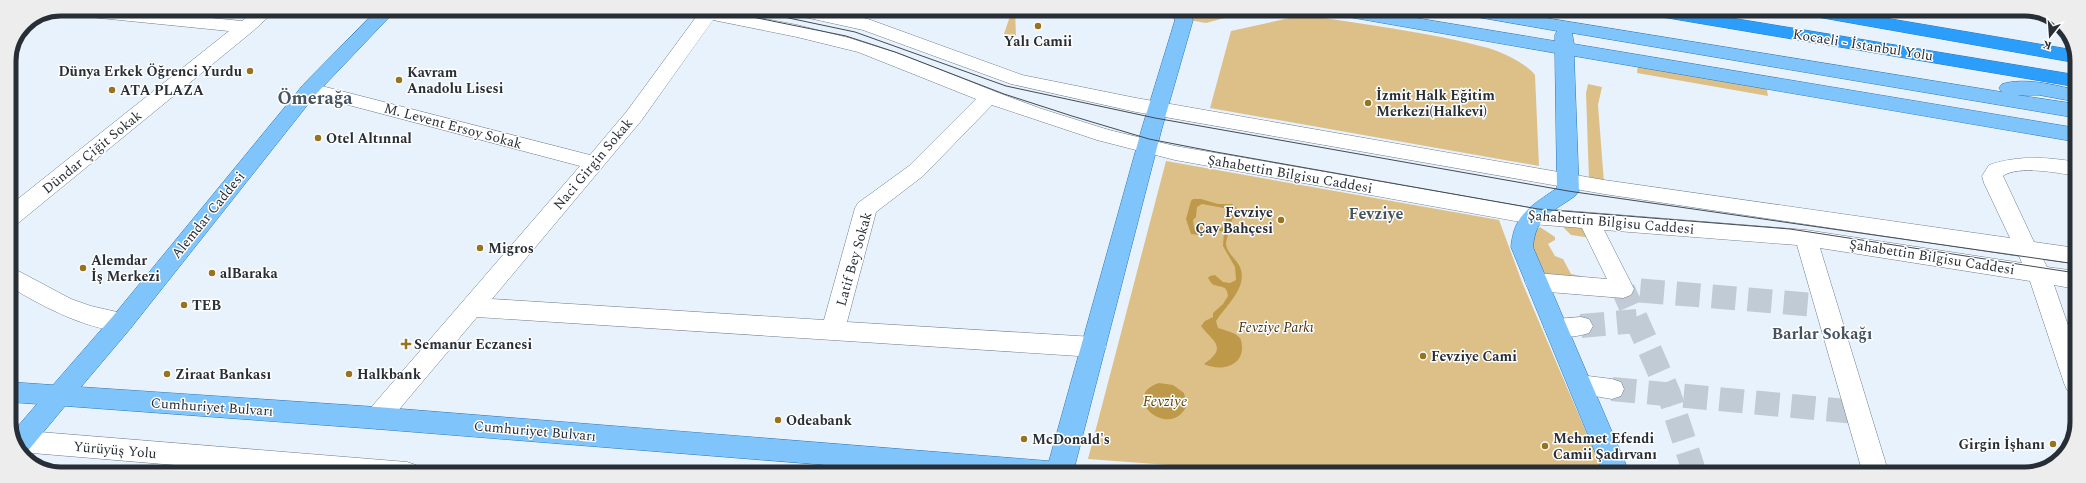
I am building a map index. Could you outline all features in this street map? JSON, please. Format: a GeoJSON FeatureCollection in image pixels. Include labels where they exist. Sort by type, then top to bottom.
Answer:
{"type":"FeatureCollection","features":[{"type":"Feature","properties":{"kind":"highway","name":"Kocaeli - İstanbul Yolu"},"geometry":{"type":"LineString","coordinates":[[1686,16],[2070,80]]}},
{"type":"Feature","properties":{"kind":"highway"},"geometry":{"type":"LineString","coordinates":[[1841,16],[2070,56]]}},
{"type":"Feature","properties":{"kind":"main road","name":"Alemdar Caddesi"},"geometry":{"type":"LineString","coordinates":[[20,440],[61,396],[310,89],[381,16]]}},
{"type":"Feature","properties":{"kind":"main road"},"geometry":{"type":"LineString","coordinates":[[1061,467],[1147,147],[1184,20],[1182,16]]}},
{"type":"Feature","properties":{"kind":"main road"},"geometry":{"type":"LineString","coordinates":[[1372,16],[2070,133]]}},
{"type":"Feature","properties":{"kind":"main road"},"geometry":{"type":"LineString","coordinates":[[1500,16],[2070,110]]}},
{"type":"Feature","properties":{"kind":"main road"},"geometry":{"type":"LineString","coordinates":[[1564,27],[1568,191],[1556,201],[1538,209],[1532,216],[1522,234],[1522,247],[1614,467]]}},
{"type":"Feature","properties":{"kind":"main road"},"geometry":{"type":"LineString","coordinates":[[1929,86],[2038,89],[2070,95]]}},
{"type":"Feature","properties":{"kind":"main road","name":"Cumhuriyet Bulvarı"},"geometry":{"type":"LineString","coordinates":[[16,393],[377,418],[985,467]]}},
{"type":"Feature","properties":{"kind":"street"},"geometry":{"type":"LineString","coordinates":[[147,16],[247,27]]}},
{"type":"Feature","properties":{"kind":"street","name":"Dündar Çiğit Sokak"},"geometry":{"type":"LineString","coordinates":[[16,212],[260,16]]}},
{"type":"Feature","properties":{"kind":"street","name":"Naci Girgin Sokak"},"geometry":{"type":"LineString","coordinates":[[377,418],[470,307],[589,180],[707,16]]}},
{"type":"Feature","properties":{"kind":"street"},"geometry":{"type":"LineString","coordinates":[[718,16],[795,31],[864,48],[896,59],[989,97]]}},
{"type":"Feature","properties":{"kind":"street"},"geometry":{"type":"LineString","coordinates":[[825,16],[868,25],[1018,80],[1158,109],[1568,181],[2070,255]]}},
{"type":"Feature","properties":{"kind":"street","name":"M. Levent Ersoy Sokak"},"geometry":{"type":"LineString","coordinates":[[310,89],[589,180]]}},
{"type":"Feature","properties":{"kind":"street","name":"Şahabettin Bilgisu Caddesi"},"geometry":{"type":"LineString","coordinates":[[989,97],[1147,147],[1532,216],[1806,238],[2070,279]]}},
{"type":"Feature","properties":{"kind":"street","name":"Latif Bey Sokak"},"geometry":{"type":"LineString","coordinates":[[833,331],[866,208],[916,171],[989,97]]}},
{"type":"Feature","properties":{"kind":"street"},"geometry":{"type":"LineString","coordinates":[[2070,168],[2053,165],[2015,165],[1996,170],[1992,176],[1994,183],[2039,274],[2070,362]]}},
{"type":"Feature","properties":{"kind":"street"},"geometry":{"type":"LineString","coordinates":[[1536,282],[1623,289],[1589,221]]}},
{"type":"Feature","properties":{"kind":"street"},"geometry":{"type":"LineString","coordinates":[[1806,238],[1874,467]]}},
{"type":"Feature","properties":{"kind":"street"},"geometry":{"type":"LineString","coordinates":[[16,280],[37,293],[81,313],[122,322]]}},
{"type":"Feature","properties":{"kind":"street"},"geometry":{"type":"LineString","coordinates":[[470,307],[1094,347]]}},
{"type":"Feature","properties":{"kind":"street"},"geometry":{"type":"LineString","coordinates":[[1556,328],[1580,326]]}},
{"type":"Feature","properties":{"kind":"street"},"geometry":{"type":"LineString","coordinates":[[1580,385],[1612,389]]}},
{"type":"Feature","properties":{"kind":"street","name":"Yürüyüş Yolu"},"geometry":{"type":"LineString","coordinates":[[22,443],[329,467]]}},
{"type":"Feature","properties":{"kind":"green space"},"geometry":{"type":"Polygon","coordinates":[[[1010,16],[1015,16],[1016,36],[1004,34],[1010,16]]]}},
{"type":"Feature","properties":{"kind":"green space"},"geometry":{"type":"Polygon","coordinates":[[[1187,16],[1232,16],[1206,23],[1189,20],[1187,16]]]}},
{"type":"Feature","properties":{"kind":"green space"},"geometry":{"type":"Polygon","coordinates":[[[1298,16],[1310,16],[1442,37],[1488,48],[1507,55],[1526,67],[1535,75],[1539,166],[1210,108],[1231,31],[1298,16]]]}},
{"type":"Feature","properties":{"kind":"green space"},"geometry":{"type":"Polygon","coordinates":[[[1638,64],[1766,85],[1768,96],[1637,73],[1638,64]]]}},
{"type":"Feature","properties":{"kind":"green space"},"geometry":{"type":"Polygon","coordinates":[[[1588,84],[1602,87],[1598,105],[1604,183],[1589,180],[1586,93],[1588,84]]]}},
{"type":"Feature","properties":{"kind":"green space","name":"Fevziye Parkı"},"geometry":{"type":"Polygon","coordinates":[[[1166,161],[1499,220],[1522,282],[1601,467],[1194,467],[1088,459],[1166,161]]]}},
{"type":"Feature","properties":{"kind":"green space"},"geometry":{"type":"Polygon","coordinates":[[[1554,218],[1589,221],[1598,239],[1571,235],[1554,218]]]}},
{"type":"Feature","properties":{"kind":"green space"},"geometry":{"type":"Polygon","coordinates":[[[1540,227],[1555,237],[1555,240],[1548,244],[1555,256],[1563,259],[1571,274],[1581,276],[1584,286],[1546,283],[1531,248],[1535,231],[1540,227]]]}},
{"type":"Feature","properties":{"kind":"water"},"geometry":{"type":"Polygon","coordinates":[[[1193,199],[1201,199],[1218,204],[1232,204],[1239,210],[1238,214],[1232,220],[1226,244],[1229,252],[1239,265],[1242,273],[1241,280],[1235,295],[1216,321],[1218,328],[1229,331],[1239,337],[1241,341],[1241,355],[1238,360],[1228,366],[1216,367],[1204,364],[1212,358],[1216,353],[1217,348],[1216,344],[1201,326],[1205,321],[1213,317],[1213,313],[1223,304],[1228,296],[1225,288],[1212,284],[1208,278],[1215,275],[1223,282],[1230,283],[1236,280],[1235,267],[1223,246],[1224,232],[1214,230],[1200,235],[1191,234],[1186,219],[1191,201],[1193,199]],[[1202,204],[1197,207],[1196,217],[1193,220],[1194,227],[1196,228],[1208,225],[1220,228],[1226,226],[1226,217],[1229,213],[1229,209],[1202,204]]]}},
{"type":"Feature","properties":{"kind":"water","name":"Fevziye"},"geometry":{"type":"Polygon","coordinates":[[[1159,383],[1173,385],[1184,393],[1187,405],[1179,415],[1170,419],[1160,418],[1151,413],[1145,406],[1143,398],[1147,389],[1159,383]]]}},
{"type":"Feature","properties":{"kind":"tunnel"},"geometry":{"type":"LineString","coordinates":[[1669,394],[1623,289],[1827,306]]}},
{"type":"Feature","properties":{"kind":"tunnel"},"geometry":{"type":"LineString","coordinates":[[1581,326],[1637,321]]}},
{"type":"Feature","properties":{"kind":"tunnel"},"geometry":{"type":"LineString","coordinates":[[1612,389],[1669,394]]}},
{"type":"Feature","properties":{"kind":"tunnel"},"geometry":{"type":"LineString","coordinates":[[1669,394],[1856,412]]}},
{"type":"Feature","properties":{"kind":"tunnel"},"geometry":{"type":"LineString","coordinates":[[1669,394],[1693,467]]}},
{"type":"Feature","properties":{"kind":"tram line"},"geometry":{"type":"LineString","coordinates":[[747,16],[846,36],[895,52],[1004,94],[1072,116],[1149,139],[1216,152],[1538,209],[1790,229],[2070,272]]}},
{"type":"Feature","properties":{"kind":"tram line"},"geometry":{"type":"LineString","coordinates":[[779,16],[855,32],[1006,86],[1155,118],[1568,191],[2070,263]]}},
{"type":"Feature","properties":{"kind":"place","name":"Yalı Camii"},"geometry":{"type":"Point","coordinates":[1038,26]}},
{"type":"Feature","properties":{"kind":"place","name":"Dünya Erkek Öğrenci Yurdu"},"geometry":{"type":"Point","coordinates":[250,71]}},
{"type":"Feature","properties":{"kind":"place","name":"Kavram Anadolu Lisesi"},"geometry":{"type":"Point","coordinates":[399,80]}},
{"type":"Feature","properties":{"kind":"place","name":"ATA PLAZA"},"geometry":{"type":"Point","coordinates":[112,90]}},
{"type":"Feature","properties":{"kind":"place","name":"İzmit Halk Eğitim Merkezi(Halkevi)"},"geometry":{"type":"Point","coordinates":[1368,103]}},
{"type":"Feature","properties":{"kind":"place","name":"Otel Altınnal"},"geometry":{"type":"Point","coordinates":[318,138]}},
{"type":"Feature","properties":{"kind":"place","name":"Fevziye Çay Bahçesi"},"geometry":{"type":"Point","coordinates":[1281,220]}},
{"type":"Feature","properties":{"kind":"place","name":"Migros"},"geometry":{"type":"Point","coordinates":[480,248]}},
{"type":"Feature","properties":{"kind":"place","name":"Alemdar İş Merkezi"},"geometry":{"type":"Point","coordinates":[83,268]}},
{"type":"Feature","properties":{"kind":"place","name":"alBaraka"},"geometry":{"type":"Point","coordinates":[212,273]}},
{"type":"Feature","properties":{"kind":"place","name":"TEB"},"geometry":{"type":"Point","coordinates":[184,305]}},
{"type":"Feature","properties":{"kind":"place","name":"Semanur Eczanesi"},"geometry":{"type":"Point","coordinates":[406,344]}},
{"type":"Feature","properties":{"kind":"place","name":"Fevziye Cami"},"geometry":{"type":"Point","coordinates":[1423,356]}},
{"type":"Feature","properties":{"kind":"place","name":"Ziraat Bankası"},"geometry":{"type":"Point","coordinates":[167,374]}},
{"type":"Feature","properties":{"kind":"place","name":"Halkbank"},"geometry":{"type":"Point","coordinates":[349,374]}},
{"type":"Feature","properties":{"kind":"place","name":"Odeabank"},"geometry":{"type":"Point","coordinates":[778,420]}},
{"type":"Feature","properties":{"kind":"place","name":"McDonald's"},"geometry":{"type":"Point","coordinates":[1024,439]}},
{"type":"Feature","properties":{"kind":"place","name":"Girgin İşhanı"},"geometry":{"type":"Point","coordinates":[2053,444]}},
{"type":"Feature","properties":{"kind":"place","name":"Mehmet Efendi Camii Şadırvanı"},"geometry":{"type":"Point","coordinates":[1545,446]}},
{"type":"Feature","properties":{"kind":"district","name":"Ömerağa"},"geometry":{"type":"Point","coordinates":[315,98]}},
{"type":"Feature","properties":{"kind":"district","name":"Fevziye"},"geometry":{"type":"Point","coordinates":[1376,214]}},
{"type":"Feature","properties":{"kind":"district","name":"Barlar Sokağı"},"geometry":{"type":"Point","coordinates":[1822,334]}}]}
